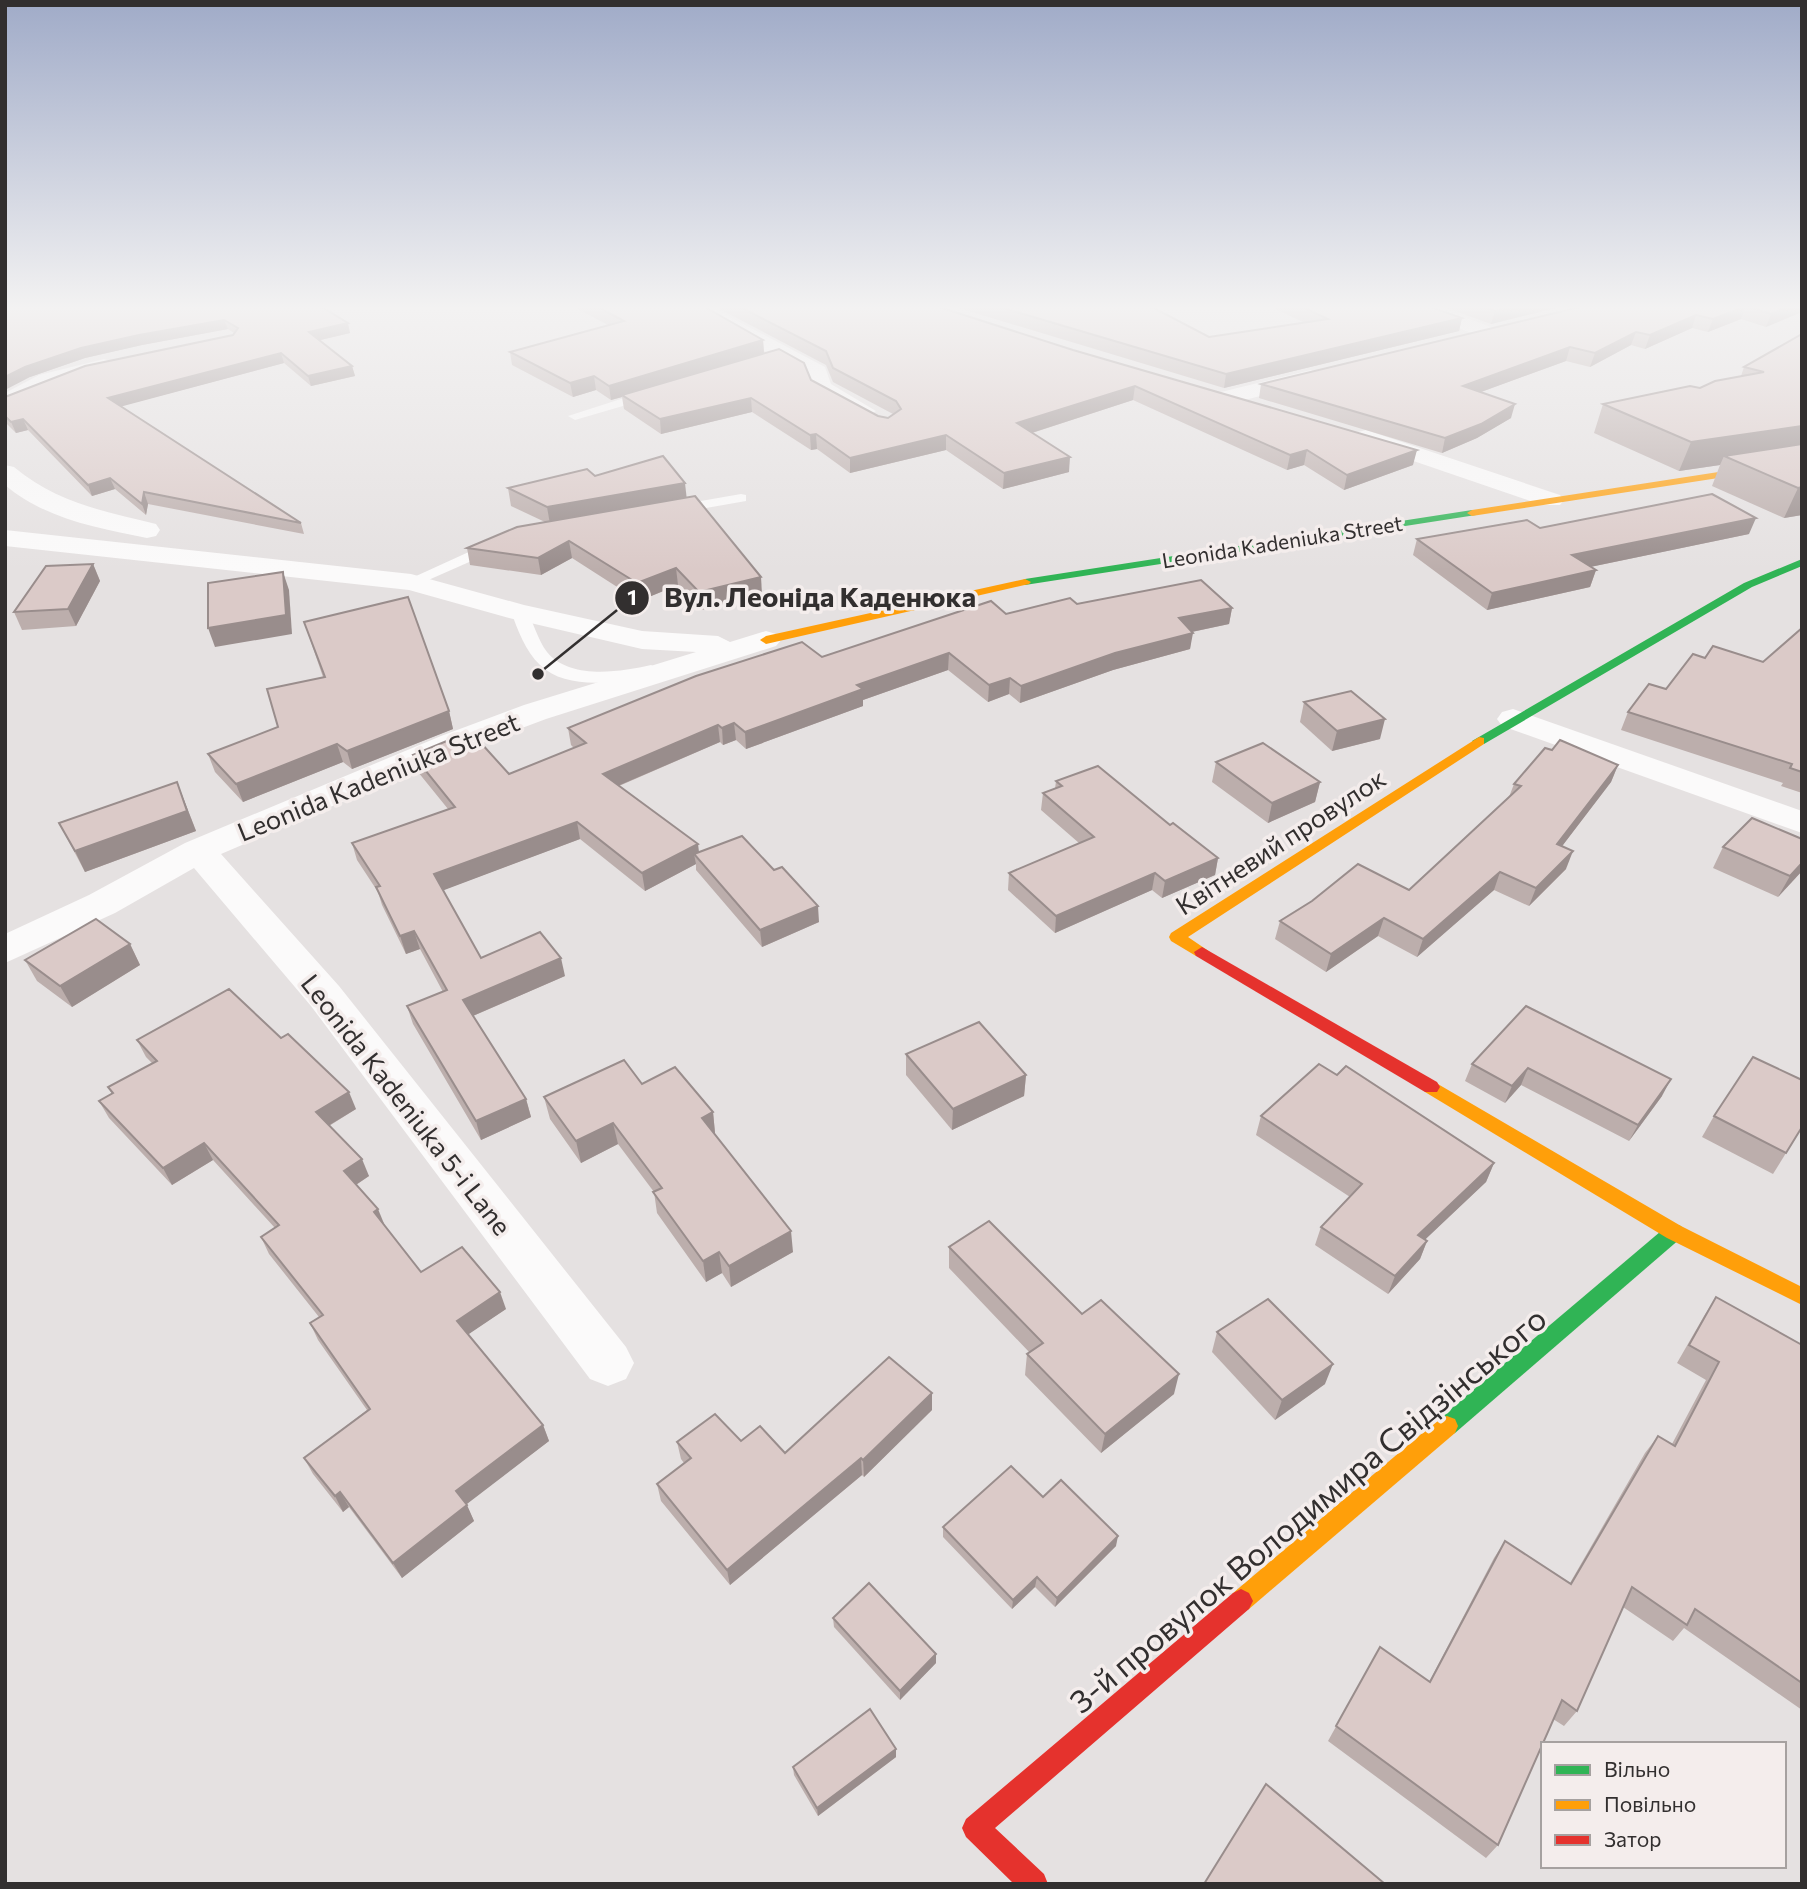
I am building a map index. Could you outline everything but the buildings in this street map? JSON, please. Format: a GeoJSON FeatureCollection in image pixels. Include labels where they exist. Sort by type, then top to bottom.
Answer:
{"type":"FeatureCollection","features":[{"type":"Feature","properties":{"kind":"street"},"geometry":{"type":"LineString","coordinates":[[834,394],[887,423]]}},
{"type":"Feature","properties":{"kind":"street"},"geometry":{"type":"LineString","coordinates":[[1211,394],[1264,409]]}},
{"type":"Feature","properties":{"kind":"street"},"geometry":{"type":"LineString","coordinates":[[1225,398],[1240,394]]}},
{"type":"Feature","properties":{"kind":"street"},"geometry":{"type":"LineString","coordinates":[[1341,430],[1457,466],[1551,500]]}},
{"type":"Feature","properties":{"kind":"street","name":"Leonida Kadeniuka Street"},"geometry":{"type":"LineString","coordinates":[[5,950],[102,904],[198,850],[495,727],[766,640],[1002,586],[1802,462]]}},
{"type":"Feature","properties":{"kind":"street","name":"Leonida Kadeniuka Street"},"geometry":{"type":"LineString","coordinates":[[5,472],[27,493],[83,517],[234,547],[273,565]]}},
{"type":"Feature","properties":{"kind":"street","name":"Leonida Kadeniuka Street"},"geometry":{"type":"LineString","coordinates":[[5,538],[411,582],[519,612],[642,640],[704,646],[766,640]]}},
{"type":"Feature","properties":{"kind":"street","name":"Квітневий провулок"},"geometry":{"type":"LineString","coordinates":[[1674,1232],[1177,937],[1513,719],[1748,585],[1802,562]]}},
{"type":"Feature","properties":{"kind":"street"},"geometry":{"type":"LineString","coordinates":[[1513,719],[1802,823]]}},
{"type":"Feature","properties":{"kind":"street","name":"Leonida Kadeniuka 5-i Lane"},"geometry":{"type":"LineString","coordinates":[[198,850],[325,996],[608,1363]]}},
{"type":"Feature","properties":{"kind":"street"},"geometry":{"type":"LineString","coordinates":[[1674,1232],[1802,1297]]}},
{"type":"Feature","properties":{"kind":"street","name":"3-й провулок Володимира Свідзінського"},"geometry":{"type":"LineString","coordinates":[[1034,1884],[975,1828],[1674,1232]]}},
{"type":"Feature","properties":{"kind":"lane"},"geometry":{"type":"LineString","coordinates":[[575,416],[649,394]]}},
{"type":"Feature","properties":{"kind":"lane"},"geometry":{"type":"LineString","coordinates":[[661,512],[741,498]]}},
{"type":"Feature","properties":{"kind":"lane"},"geometry":{"type":"LineString","coordinates":[[411,582],[468,555],[515,537]]}},
{"type":"Feature","properties":{"kind":"lane"},"geometry":{"type":"LineString","coordinates":[[519,612],[535,647],[554,667],[583,675],[633,675],[766,640]]}},
{"type":"Feature","properties":{"kind":"traffic: fast"},"geometry":{"type":"LineString","coordinates":[[1025,582],[1472,513]]}},
{"type":"Feature","properties":{"kind":"traffic: fast"},"geometry":{"type":"LineString","coordinates":[[1479,741],[1748,585],[1802,562]]}},
{"type":"Feature","properties":{"kind":"traffic: fast"},"geometry":{"type":"LineString","coordinates":[[1447,1426],[1674,1232]]}},
{"type":"Feature","properties":{"kind":"traffic: slow"},"geometry":{"type":"LineString","coordinates":[[1472,513],[1802,462]]}},
{"type":"Feature","properties":{"kind":"traffic: slow"},"geometry":{"type":"LineString","coordinates":[[766,640],[1025,582]]}},
{"type":"Feature","properties":{"kind":"traffic: slow"},"geometry":{"type":"LineString","coordinates":[[1202,952],[1177,937],[1479,741]]}},
{"type":"Feature","properties":{"kind":"traffic: slow"},"geometry":{"type":"LineString","coordinates":[[1431,1087],[1674,1232],[1802,1297]]}},
{"type":"Feature","properties":{"kind":"traffic: slow"},"geometry":{"type":"LineString","coordinates":[[1241,1601],[1447,1426]]}},
{"type":"Feature","properties":{"kind":"traffic: jam"},"geometry":{"type":"LineString","coordinates":[[1202,952],[1431,1087]]}},
{"type":"Feature","properties":{"kind":"traffic: jam"},"geometry":{"type":"LineString","coordinates":[[1034,1884],[975,1828],[1241,1601]]}},
{"type":"Feature","properties":{"kind":"place","name":"Вул. Леоніда Каденюка"},"geometry":{"type":"Point","coordinates":[538,674]}}]}
